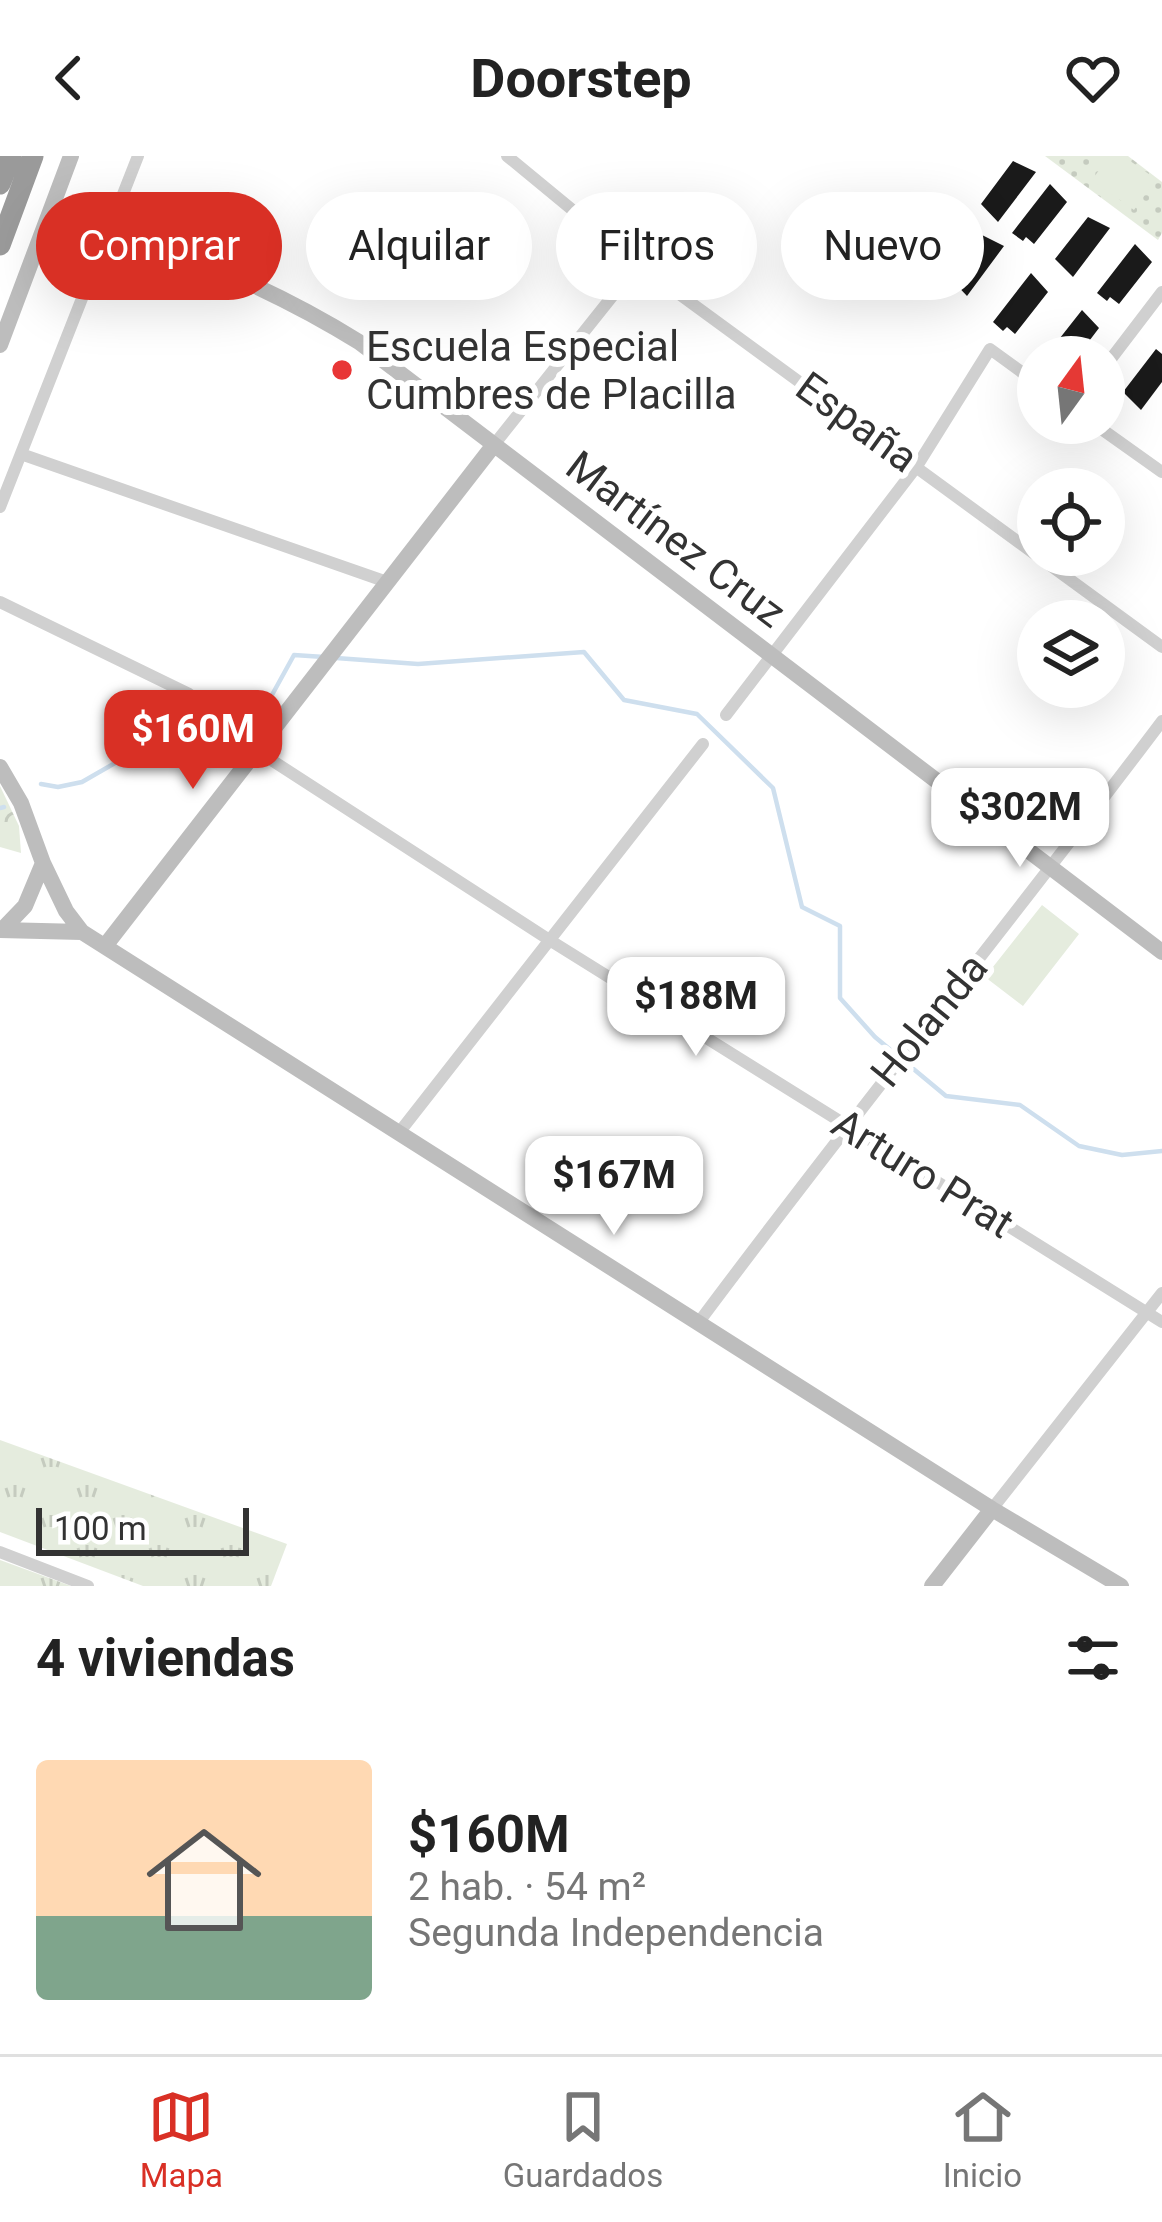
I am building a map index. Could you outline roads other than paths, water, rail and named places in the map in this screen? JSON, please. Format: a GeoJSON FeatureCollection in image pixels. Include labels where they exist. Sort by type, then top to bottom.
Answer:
{"type":"FeatureCollection","features":[{"type":"Feature","properties":{"kind":"highway"},"geometry":{"type":"LineString","coordinates":[[0,184],[10,156]]}},
{"type":"Feature","properties":{"kind":"highway"},"geometry":{"type":"LineString","coordinates":[[0,245],[33,156]]}},
{"type":"Feature","properties":{"kind":"street"},"geometry":{"type":"LineString","coordinates":[[58,192],[71,156]]}},
{"type":"Feature","properties":{"kind":"street"},"geometry":{"type":"LineString","coordinates":[[123,192],[138,156]]}},
{"type":"Feature","properties":{"kind":"street","name":"España"},"geometry":{"type":"LineString","coordinates":[[507,156],[556,197]]}},
{"type":"Feature","properties":{"kind":"street"},"geometry":{"type":"LineString","coordinates":[[0,345],[36,250]]}},
{"type":"Feature","properties":{"kind":"street"},"geometry":{"type":"LineString","coordinates":[[1125,340],[1162,292]]}},
{"type":"Feature","properties":{"kind":"street","name":"Martínez Cruz"},"geometry":{"type":"LineString","coordinates":[[282,299],[322,319],[394,367],[1162,952]]}},
{"type":"Feature","properties":{"kind":"street"},"geometry":{"type":"LineString","coordinates":[[0,507],[81,300]]}},
{"type":"Feature","properties":{"kind":"street"},"geometry":{"type":"LineString","coordinates":[[105,946],[610,300]]}},
{"type":"Feature","properties":{"kind":"street","name":"España"},"geometry":{"type":"LineString","coordinates":[[687,300],[1162,646]]}},
{"type":"Feature","properties":{"kind":"street"},"geometry":{"type":"LineString","coordinates":[[726,715],[917,466],[989,349],[1017,368]]}},
{"type":"Feature","properties":{"kind":"street"},"geometry":{"type":"LineString","coordinates":[[1123,444],[1162,472]]}},
{"type":"Feature","properties":{"kind":"street"},"geometry":{"type":"LineString","coordinates":[[21,454],[387,582]]}},
{"type":"Feature","properties":{"kind":"street"},"geometry":{"type":"LineString","coordinates":[[0,602],[189,694]]}},
{"type":"Feature","properties":{"kind":"street","name":"Holanda"},"geometry":{"type":"LineString","coordinates":[[699,1322],[846,1125],[1052,868],[1162,721]]}},
{"type":"Feature","properties":{"kind":"street"},"geometry":{"type":"LineString","coordinates":[[398,1134],[703,743]]}},
{"type":"Feature","properties":{"kind":"street","name":"Arturo Prat"},"geometry":{"type":"LineString","coordinates":[[259,752],[1162,1322]]}},
{"type":"Feature","properties":{"kind":"street"},"geometry":{"type":"LineString","coordinates":[[0,766],[21,803],[66,910],[82,932],[1121,1586]]}},
{"type":"Feature","properties":{"kind":"street"},"geometry":{"type":"LineString","coordinates":[[1,930],[25,906],[43,863]]}},
{"type":"Feature","properties":{"kind":"street"},"geometry":{"type":"LineString","coordinates":[[1,930],[82,932]]}},
{"type":"Feature","properties":{"kind":"street"},"geometry":{"type":"LineString","coordinates":[[932,1586],[1162,1293]]}},
{"type":"Feature","properties":{"kind":"street"},"geometry":{"type":"LineString","coordinates":[[0,1552],[88,1586]]}},
{"type":"Feature","properties":{"kind":"waterway"},"geometry":{"type":"LineString","coordinates":[[336,658],[418,664],[584,652],[624,700],[697,714],[773,788],[802,907],[840,926],[840,998],[875,1037],[946,1096],[1020,1105],[1079,1146],[1122,1155],[1162,1151]]}},
{"type":"Feature","properties":{"kind":"waterway"},"geometry":{"type":"LineString","coordinates":[[41,784],[58,787],[82,782],[188,721],[256,724],[294,655],[324,657]]}},
{"type":"Feature","properties":{"kind":"waterway"},"geometry":{"type":"LineString","coordinates":[[0,808],[4,807]]}},
{"type":"Feature","properties":{"kind":"place","name":"Escuela Especial Cumbres de Placilla"},"geometry":{"type":"Point","coordinates":[342,370]}}]}
